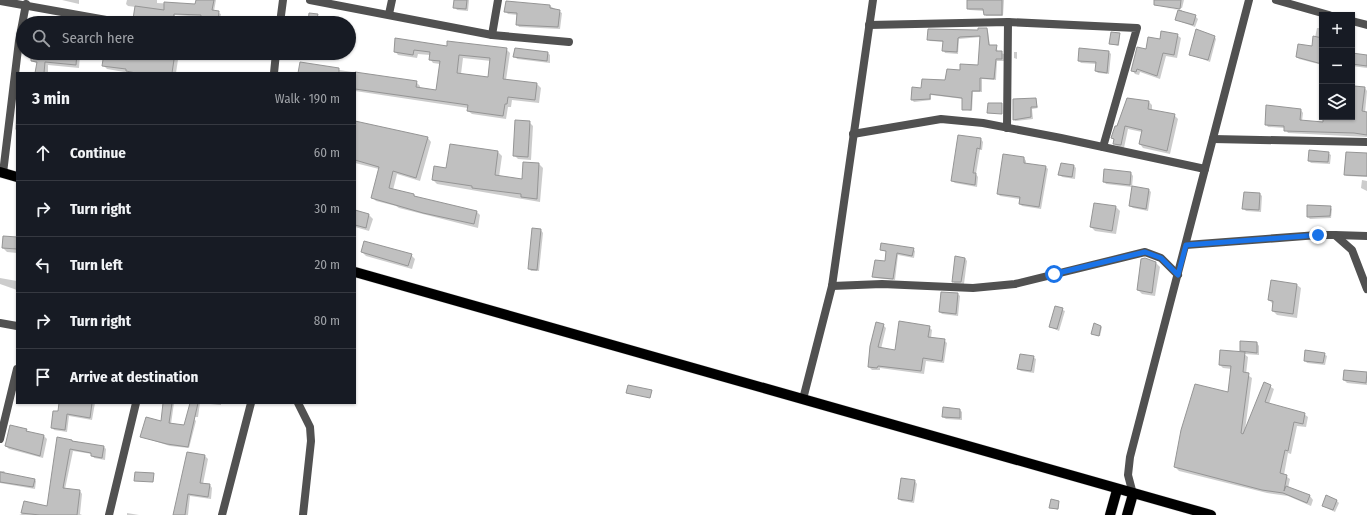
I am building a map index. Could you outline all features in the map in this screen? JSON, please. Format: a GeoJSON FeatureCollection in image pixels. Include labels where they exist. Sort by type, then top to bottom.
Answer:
{"type":"FeatureCollection","features":[{"type":"Feature","properties":{"kind":"main road"},"geometry":{"type":"LineString","coordinates":[[2,172],[16,177]]}},
{"type":"Feature","properties":{"kind":"main road"},"geometry":{"type":"LineString","coordinates":[[356,272],[804,398],[1116,490],[1211,515]]}},
{"type":"Feature","properties":{"kind":"main road"},"geometry":{"type":"LineString","coordinates":[[1110,515],[1116,490]]}},
{"type":"Feature","properties":{"kind":"main road"},"geometry":{"type":"LineString","coordinates":[[1127,515],[1133,494]]}},
{"type":"Feature","properties":{"kind":"street"},"geometry":{"type":"LineString","coordinates":[[281,16],[283,0]]}},
{"type":"Feature","properties":{"kind":"street"},"geometry":{"type":"LineString","coordinates":[[310,0],[492,34],[569,42]]}},
{"type":"Feature","properties":{"kind":"street"},"geometry":{"type":"LineString","coordinates":[[389,14],[392,0]]}},
{"type":"Feature","properties":{"kind":"street"},"geometry":{"type":"LineString","coordinates":[[492,34],[498,0]]}},
{"type":"Feature","properties":{"kind":"street"},"geometry":{"type":"LineString","coordinates":[[804,398],[832,286],[873,0]]}},
{"type":"Feature","properties":{"kind":"street"},"geometry":{"type":"LineString","coordinates":[[1133,494],[1128,474],[1130,457],[1249,0]]}},
{"type":"Feature","properties":{"kind":"street"},"geometry":{"type":"LineString","coordinates":[[1276,0],[1319,12]]}},
{"type":"Feature","properties":{"kind":"street"},"geometry":{"type":"LineString","coordinates":[[0,1],[26,4],[87,16]]}},
{"type":"Feature","properties":{"kind":"street"},"geometry":{"type":"LineString","coordinates":[[24,16],[26,4]]}},
{"type":"Feature","properties":{"kind":"street"},"geometry":{"type":"LineString","coordinates":[[869,25],[1008,22],[1137,28],[1103,147]]}},
{"type":"Feature","properties":{"kind":"street"},"geometry":{"type":"LineString","coordinates":[[1007,128],[1008,22]]}},
{"type":"Feature","properties":{"kind":"street"},"geometry":{"type":"LineString","coordinates":[[1355,22],[1367,25]]}},
{"type":"Feature","properties":{"kind":"street"},"geometry":{"type":"LineString","coordinates":[[2,172],[17,60]]}},
{"type":"Feature","properties":{"kind":"street"},"geometry":{"type":"LineString","coordinates":[[274,72],[275,60]]}},
{"type":"Feature","properties":{"kind":"street"},"geometry":{"type":"LineString","coordinates":[[853,134],[941,119],[1007,128],[1205,169]]}},
{"type":"Feature","properties":{"kind":"street"},"geometry":{"type":"LineString","coordinates":[[1213,139],[1367,142]]}},
{"type":"Feature","properties":{"kind":"street"},"geometry":{"type":"LineString","coordinates":[[1186,245],[1318,235],[1367,236]]}},
{"type":"Feature","properties":{"kind":"street"},"geometry":{"type":"LineString","coordinates":[[1335,235],[1352,250],[1367,289]]}},
{"type":"Feature","properties":{"kind":"street"},"geometry":{"type":"LineString","coordinates":[[832,286],[882,284],[973,288],[1015,284],[1145,252],[1161,258],[1178,275]]}},
{"type":"Feature","properties":{"kind":"street"},"geometry":{"type":"LineString","coordinates":[[0,322],[16,326]]}},
{"type":"Feature","properties":{"kind":"street"},"geometry":{"type":"LineString","coordinates":[[0,439],[16,373]]}},
{"type":"Feature","properties":{"kind":"street"},"geometry":{"type":"LineString","coordinates":[[109,515],[136,404]]}},
{"type":"Feature","properties":{"kind":"street"},"geometry":{"type":"LineString","coordinates":[[222,515],[251,404]]}},
{"type":"Feature","properties":{"kind":"street"},"geometry":{"type":"LineString","coordinates":[[298,404],[310,427],[311,441],[303,515]]}},
{"type":"Feature","properties":{"kind":"building"},"geometry":{"type":"Polygon","coordinates":[[[196,0],[214,0],[212,10],[219,11],[219,16],[174,14],[174,16],[133,16],[135,6],[164,10],[164,2],[195,4],[196,0]]]}},
{"type":"Feature","properties":{"kind":"building"},"geometry":{"type":"Polygon","coordinates":[[[454,0],[467,0],[466,9],[453,8],[454,0]]]}},
{"type":"Feature","properties":{"kind":"building"},"geometry":{"type":"Polygon","coordinates":[[[967,0],[1002,0],[1002,15],[984,15],[983,9],[967,9],[967,0]]]}},
{"type":"Feature","properties":{"kind":"building"},"geometry":{"type":"Polygon","coordinates":[[[1154,0],[1181,0],[1180,9],[1154,5],[1154,0]]]}},
{"type":"Feature","properties":{"kind":"building"},"geometry":{"type":"Polygon","coordinates":[[[506,1],[550,5],[550,8],[560,10],[558,27],[516,25],[517,13],[504,12],[506,1]]]}},
{"type":"Feature","properties":{"kind":"building"},"geometry":{"type":"Polygon","coordinates":[[[1178,10],[1196,15],[1193,25],[1175,20],[1178,10]]]}},
{"type":"Feature","properties":{"kind":"building"},"geometry":{"type":"Polygon","coordinates":[[[309,13],[318,14],[318,16],[309,16],[309,13]]]}},
{"type":"Feature","properties":{"kind":"building"},"geometry":{"type":"Polygon","coordinates":[[[978,28],[987,28],[989,45],[997,45],[996,51],[1002,51],[1002,59],[996,59],[994,79],[980,78],[980,91],[972,91],[971,110],[962,110],[962,98],[930,94],[930,99],[911,100],[912,87],[921,88],[922,79],[945,80],[947,69],[960,70],[960,64],[978,65],[980,36],[958,38],[957,52],[942,51],[943,41],[927,40],[928,29],[978,30],[978,28]]]}},
{"type":"Feature","properties":{"kind":"building"},"geometry":{"type":"Polygon","coordinates":[[[1196,29],[1215,36],[1208,60],[1189,55],[1196,29]]]}},
{"type":"Feature","properties":{"kind":"building"},"geometry":{"type":"Polygon","coordinates":[[[1161,31],[1178,34],[1174,55],[1163,53],[1157,76],[1137,69],[1136,72],[1131,71],[1137,47],[1146,49],[1148,37],[1160,39],[1161,31]]]}},
{"type":"Feature","properties":{"kind":"building"},"geometry":{"type":"Polygon","coordinates":[[[1111,32],[1120,33],[1118,45],[1109,44],[1111,32]]]}},
{"type":"Feature","properties":{"kind":"building"},"geometry":{"type":"Polygon","coordinates":[[[1313,36],[1319,37],[1319,63],[1296,57],[1298,44],[1312,46],[1313,36]]]}},
{"type":"Feature","properties":{"kind":"building"},"geometry":{"type":"Polygon","coordinates":[[[395,38],[447,46],[447,41],[507,48],[503,79],[537,83],[535,100],[508,97],[503,116],[467,111],[468,105],[356,89],[356,72],[417,81],[416,87],[436,90],[440,61],[429,60],[430,52],[414,50],[413,55],[394,52],[395,38]],[[459,55],[457,73],[488,77],[490,58],[459,55]]]}},
{"type":"Feature","properties":{"kind":"building"},"geometry":{"type":"Polygon","coordinates":[[[515,48],[548,52],[547,61],[513,57],[515,48]]]}},
{"type":"Feature","properties":{"kind":"building"},"geometry":{"type":"Polygon","coordinates":[[[1079,48],[1109,51],[1107,73],[1095,71],[1096,62],[1078,61],[1079,48]]]}},
{"type":"Feature","properties":{"kind":"building"},"geometry":{"type":"Polygon","coordinates":[[[1355,53],[1367,55],[1367,66],[1355,64],[1355,53]]]}},
{"type":"Feature","properties":{"kind":"building"},"geometry":{"type":"Polygon","coordinates":[[[76,60],[76,65],[45,62],[44,72],[35,72],[37,62],[31,61],[76,60]]]}},
{"type":"Feature","properties":{"kind":"building"},"geometry":{"type":"Polygon","coordinates":[[[103,60],[174,60],[172,72],[131,72],[126,71],[126,69],[102,66],[103,60]]]}},
{"type":"Feature","properties":{"kind":"building"},"geometry":{"type":"Polygon","coordinates":[[[300,62],[339,68],[339,72],[298,72],[300,62]]]}},
{"type":"Feature","properties":{"kind":"building"},"geometry":{"type":"Polygon","coordinates":[[[1355,86],[1365,87],[1362,111],[1367,112],[1367,135],[1354,133],[1284,131],[1284,126],[1265,125],[1266,105],[1301,109],[1300,120],[1323,122],[1323,120],[1355,120],[1355,86]]]}},
{"type":"Feature","properties":{"kind":"building"},"geometry":{"type":"Polygon","coordinates":[[[1036,98],[1037,107],[1031,107],[1031,117],[1013,120],[1013,99],[1036,98]]]}},
{"type":"Feature","properties":{"kind":"building"},"geometry":{"type":"Polygon","coordinates":[[[1127,98],[1149,101],[1148,109],[1175,114],[1167,151],[1139,144],[1142,130],[1125,126],[1121,145],[1113,144],[1114,139],[1111,138],[1127,98]]]}},
{"type":"Feature","properties":{"kind":"building"},"geometry":{"type":"Polygon","coordinates":[[[988,103],[1002,103],[1002,114],[987,113],[988,103]]]}},
{"type":"Feature","properties":{"kind":"building"},"geometry":{"type":"Polygon","coordinates":[[[515,120],[530,121],[528,157],[513,156],[515,120]]]}},
{"type":"Feature","properties":{"kind":"building"},"geometry":{"type":"Polygon","coordinates":[[[356,121],[428,137],[416,178],[393,171],[389,188],[414,194],[414,196],[477,211],[474,224],[423,213],[371,198],[379,167],[356,160],[356,121]]]}},
{"type":"Feature","properties":{"kind":"building"},"geometry":{"type":"Polygon","coordinates":[[[958,135],[981,138],[980,149],[977,148],[973,173],[976,173],[975,185],[951,181],[958,135]]]}},
{"type":"Feature","properties":{"kind":"building"},"geometry":{"type":"Polygon","coordinates":[[[450,144],[498,151],[495,175],[522,179],[523,162],[539,163],[537,199],[521,197],[521,194],[472,188],[472,186],[432,180],[434,166],[446,168],[450,144]]]}},
{"type":"Feature","properties":{"kind":"building"},"geometry":{"type":"Polygon","coordinates":[[[1309,150],[1329,152],[1328,162],[1308,161],[1309,150]]]}},
{"type":"Feature","properties":{"kind":"building"},"geometry":{"type":"Polygon","coordinates":[[[1346,152],[1367,153],[1367,176],[1344,175],[1346,152]]]}},
{"type":"Feature","properties":{"kind":"building"},"geometry":{"type":"Polygon","coordinates":[[[1003,154],[1024,157],[1024,163],[1046,166],[1039,207],[1019,204],[1020,197],[997,194],[1003,154]]]}},
{"type":"Feature","properties":{"kind":"building"},"geometry":{"type":"Polygon","coordinates":[[[1061,163],[1074,165],[1072,177],[1058,175],[1061,163]]]}},
{"type":"Feature","properties":{"kind":"building"},"geometry":{"type":"Polygon","coordinates":[[[1104,169],[1131,172],[1130,185],[1103,182],[1104,169]]]}},
{"type":"Feature","properties":{"kind":"building"},"geometry":{"type":"Polygon","coordinates":[[[1132,186],[1149,189],[1146,209],[1129,206],[1132,186]]]}},
{"type":"Feature","properties":{"kind":"building"},"geometry":{"type":"Polygon","coordinates":[[[1244,192],[1260,193],[1259,210],[1242,209],[1244,192]]]}},
{"type":"Feature","properties":{"kind":"building"},"geometry":{"type":"Polygon","coordinates":[[[1094,203],[1116,206],[1112,231],[1090,227],[1094,203]]]}},
{"type":"Feature","properties":{"kind":"building"},"geometry":{"type":"Polygon","coordinates":[[[1307,205],[1331,206],[1330,216],[1307,217],[1307,205]]]}},
{"type":"Feature","properties":{"kind":"building"},"geometry":{"type":"Polygon","coordinates":[[[356,210],[369,214],[366,228],[356,225],[356,210]]]}},
{"type":"Feature","properties":{"kind":"building"},"geometry":{"type":"Polygon","coordinates":[[[532,228],[541,229],[537,270],[528,269],[532,228]]]}},
{"type":"Feature","properties":{"kind":"building"},"geometry":{"type":"Polygon","coordinates":[[[3,236],[16,237],[16,249],[2,248],[3,236]]]}},
{"type":"Feature","properties":{"kind":"building"},"geometry":{"type":"Polygon","coordinates":[[[364,241],[412,254],[408,266],[361,252],[364,241]]]}},
{"type":"Feature","properties":{"kind":"building"},"geometry":{"type":"Polygon","coordinates":[[[881,243],[914,248],[912,256],[897,253],[893,279],[872,277],[875,260],[885,261],[886,251],[880,250],[881,243]]]}},
{"type":"Feature","properties":{"kind":"building"},"geometry":{"type":"Polygon","coordinates":[[[955,256],[965,258],[961,282],[952,282],[955,256]]]}},
{"type":"Feature","properties":{"kind":"building"},"geometry":{"type":"Polygon","coordinates":[[[1145,258],[1156,262],[1152,293],[1137,290],[1141,259],[1145,258]]]}},
{"type":"Feature","properties":{"kind":"building"},"geometry":{"type":"Polygon","coordinates":[[[1271,280],[1297,284],[1293,314],[1272,311],[1273,301],[1268,300],[1271,280]]]}},
{"type":"Feature","properties":{"kind":"building"},"geometry":{"type":"Polygon","coordinates":[[[941,292],[958,293],[956,314],[939,312],[941,292]]]}},
{"type":"Feature","properties":{"kind":"building"},"geometry":{"type":"Polygon","coordinates":[[[1055,306],[1063,308],[1057,329],[1049,327],[1055,306]]]}},
{"type":"Feature","properties":{"kind":"building"},"geometry":{"type":"Polygon","coordinates":[[[899,321],[930,326],[928,337],[945,339],[942,361],[923,358],[921,371],[878,366],[877,368],[868,367],[870,346],[876,322],[884,324],[878,347],[895,350],[899,321]]]}},
{"type":"Feature","properties":{"kind":"building"},"geometry":{"type":"Polygon","coordinates":[[[1094,323],[1101,326],[1099,336],[1091,334],[1094,323]]]}},
{"type":"Feature","properties":{"kind":"building"},"geometry":{"type":"Polygon","coordinates":[[[1240,341],[1257,342],[1257,353],[1240,351],[1240,341]]]}},
{"type":"Feature","properties":{"kind":"building"},"geometry":{"type":"Polygon","coordinates":[[[1220,350],[1245,352],[1243,372],[1249,373],[1241,433],[1243,434],[1264,382],[1271,385],[1265,402],[1305,413],[1303,424],[1294,422],[1288,451],[1285,450],[1280,473],[1287,475],[1284,491],[1286,486],[1310,495],[1307,503],[1283,493],[1262,490],[1174,467],[1181,430],[1195,384],[1228,392],[1231,366],[1219,365],[1220,350]]]}},
{"type":"Feature","properties":{"kind":"building"},"geometry":{"type":"Polygon","coordinates":[[[1305,350],[1325,353],[1323,363],[1304,361],[1305,350]]]}},
{"type":"Feature","properties":{"kind":"building"},"geometry":{"type":"Polygon","coordinates":[[[1020,354],[1034,356],[1031,371],[1017,369],[1020,354]]]}},
{"type":"Feature","properties":{"kind":"building"},"geometry":{"type":"Polygon","coordinates":[[[1344,370],[1367,372],[1366,383],[1343,380],[1344,370]]]}},
{"type":"Feature","properties":{"kind":"building"},"geometry":{"type":"Polygon","coordinates":[[[628,385],[652,390],[650,398],[626,393],[628,385]]]}},
{"type":"Feature","properties":{"kind":"building"},"geometry":{"type":"Polygon","coordinates":[[[59,404],[92,404],[90,418],[67,414],[65,430],[51,428],[53,411],[58,411],[59,404]]]}},
{"type":"Feature","properties":{"kind":"building"},"geometry":{"type":"Polygon","coordinates":[[[163,404],[172,404],[169,423],[184,425],[190,404],[198,404],[188,447],[167,444],[140,437],[146,417],[161,421],[163,404]]]}},
{"type":"Feature","properties":{"kind":"building"},"geometry":{"type":"Polygon","coordinates":[[[943,407],[960,409],[960,418],[942,417],[943,407]]]}},
{"type":"Feature","properties":{"kind":"building"},"geometry":{"type":"Polygon","coordinates":[[[10,425],[27,429],[26,431],[44,435],[40,456],[5,446],[10,425]]]}},
{"type":"Feature","properties":{"kind":"building"},"geometry":{"type":"Polygon","coordinates":[[[57,437],[104,446],[102,458],[91,456],[91,453],[70,449],[63,488],[80,490],[77,515],[40,515],[21,513],[24,501],[47,506],[57,437]]]}},
{"type":"Feature","properties":{"kind":"building"},"geometry":{"type":"Polygon","coordinates":[[[187,452],[205,455],[200,483],[210,484],[208,497],[188,494],[185,515],[173,515],[187,452]]]}},
{"type":"Feature","properties":{"kind":"building"},"geometry":{"type":"Polygon","coordinates":[[[0,472],[35,479],[33,487],[0,482],[0,472]]]}},
{"type":"Feature","properties":{"kind":"building"},"geometry":{"type":"Polygon","coordinates":[[[135,472],[154,473],[153,482],[134,481],[135,472]]]}},
{"type":"Feature","properties":{"kind":"building"},"geometry":{"type":"Polygon","coordinates":[[[901,478],[915,480],[912,501],[898,499],[901,478]]]}},
{"type":"Feature","properties":{"kind":"building"},"geometry":{"type":"Polygon","coordinates":[[[1326,495],[1337,500],[1333,510],[1322,506],[1326,495]]]}},
{"type":"Feature","properties":{"kind":"building"},"geometry":{"type":"Polygon","coordinates":[[[1051,499],[1059,501],[1058,509],[1049,508],[1051,499]]]}},
{"type":"Feature","properties":{"kind":"route"},"geometry":{"type":"LineString","coordinates":[[1054,274],[1145,252],[1161,258],[1171,266],[1178,275],[1186,245],[1318,235]]}}]}
